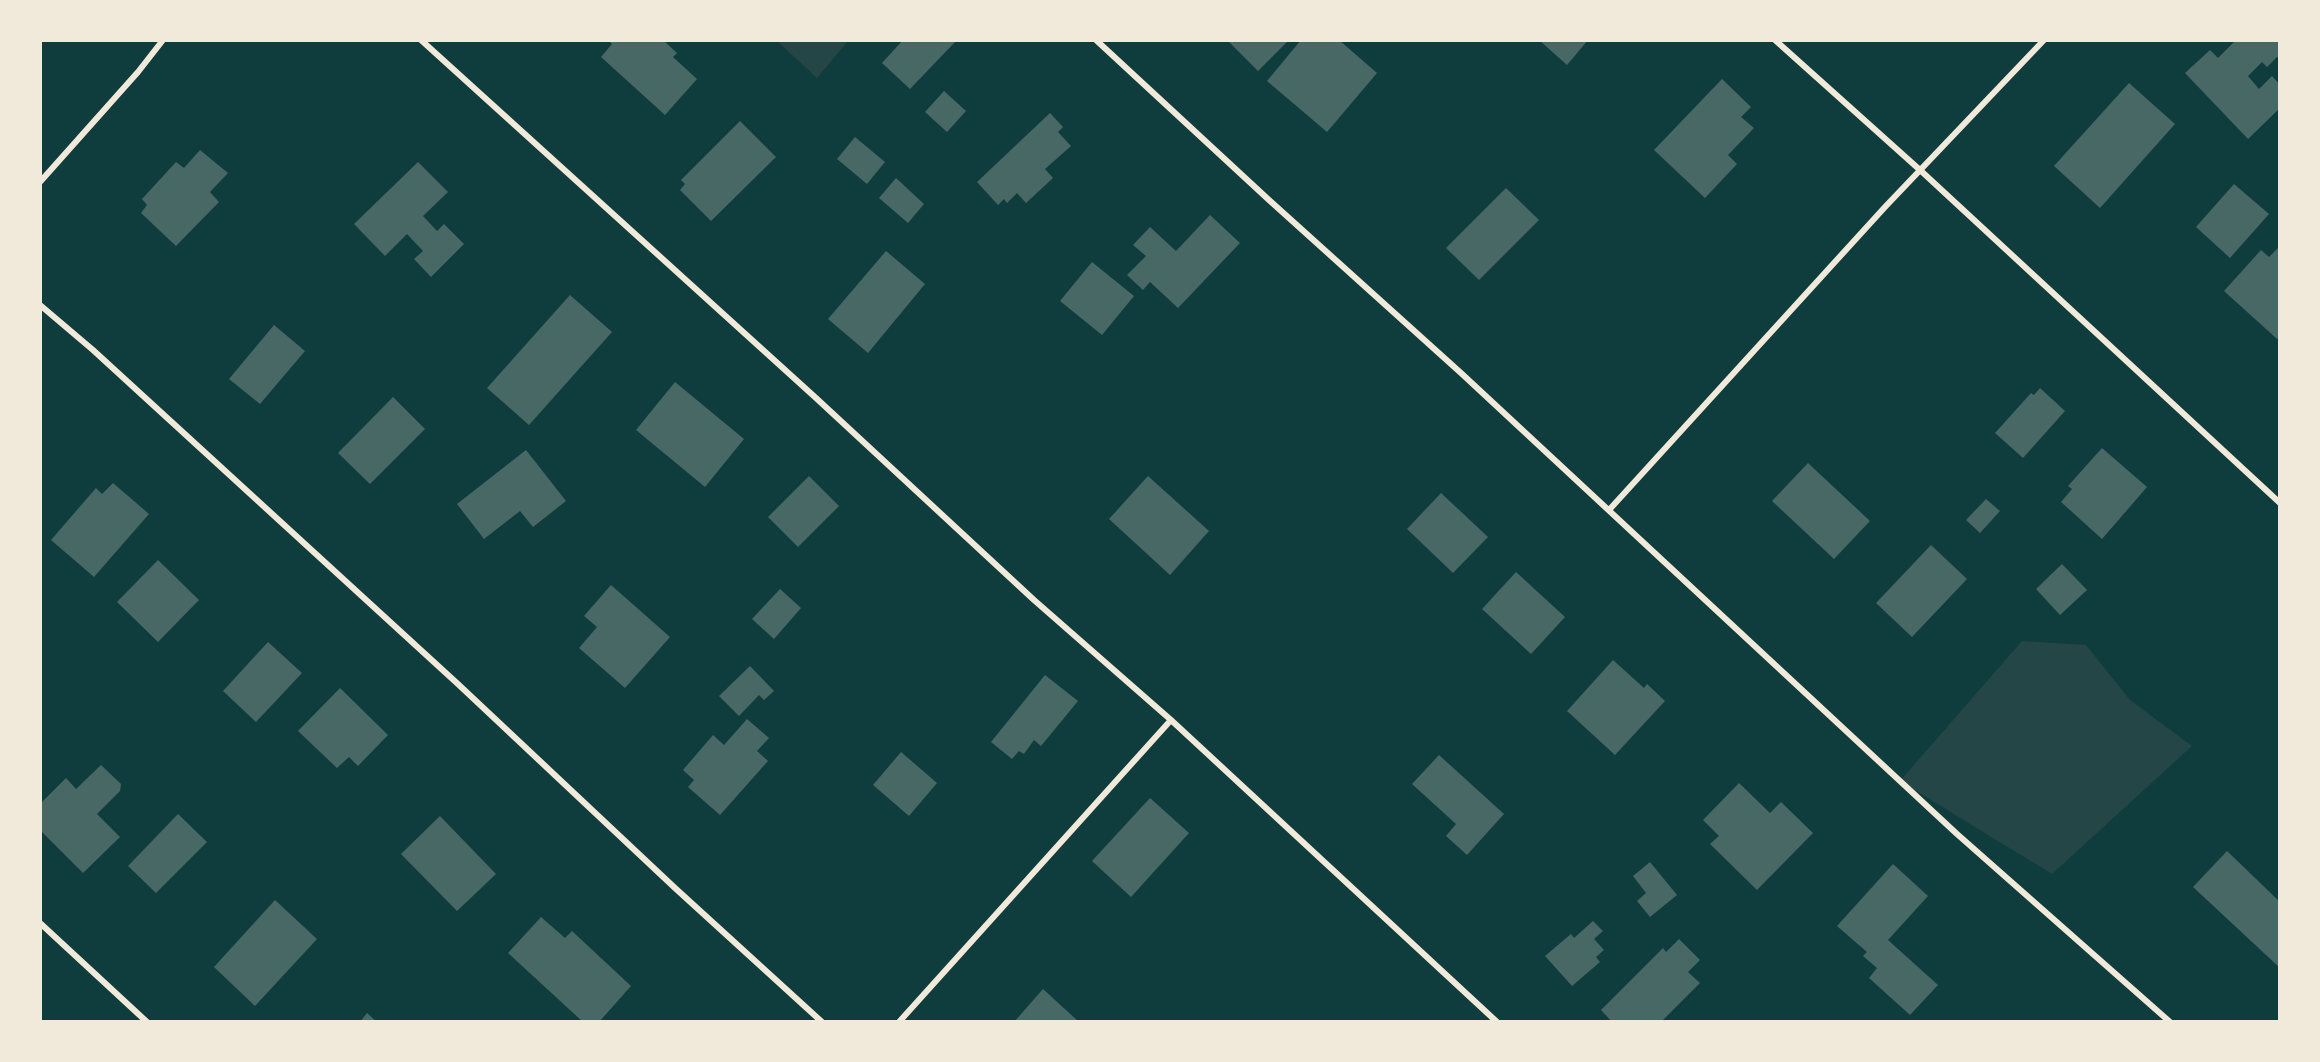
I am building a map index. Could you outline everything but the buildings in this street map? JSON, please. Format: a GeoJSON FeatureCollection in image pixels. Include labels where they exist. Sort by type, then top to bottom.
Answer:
{"type":"FeatureCollection","features":[{"type":"Feature","properties":{"kind":"street"},"geometry":{"type":"LineString","coordinates":[[40,182],[138,72],[163,40]]}},
{"type":"Feature","properties":{"kind":"street"},"geometry":{"type":"LineString","coordinates":[[421,40],[816,398],[1034,600],[1171,720],[1497,1022]]}},
{"type":"Feature","properties":{"kind":"street"},"geometry":{"type":"LineString","coordinates":[[1096,40],[1610,510],[1957,834],[2170,1022]]}},
{"type":"Feature","properties":{"kind":"street"},"geometry":{"type":"LineString","coordinates":[[1775,40],[1920,170],[2280,502]]}},
{"type":"Feature","properties":{"kind":"street"},"geometry":{"type":"LineString","coordinates":[[1610,510],[1920,170],[2044,40]]}},
{"type":"Feature","properties":{"kind":"street"},"geometry":{"type":"LineString","coordinates":[[40,305],[93,350],[459,684],[675,888],[822,1022]]}},
{"type":"Feature","properties":{"kind":"street"},"geometry":{"type":"LineString","coordinates":[[899,1022],[1171,720]]}},
{"type":"Feature","properties":{"kind":"street"},"geometry":{"type":"LineString","coordinates":[[40,923],[147,1022]]}},
{"type":"Feature","properties":{"kind":"shaded area"},"geometry":{"type":"Polygon","coordinates":[[[777,41],[848,41],[817,78],[777,41]]]}},
{"type":"Feature","properties":{"kind":"shaded area"},"geometry":{"type":"Polygon","coordinates":[[[2022,641],[2086,645],[2130,700],[2192,746],[2052,874],[1900,781],[2022,641]]]}}]}
